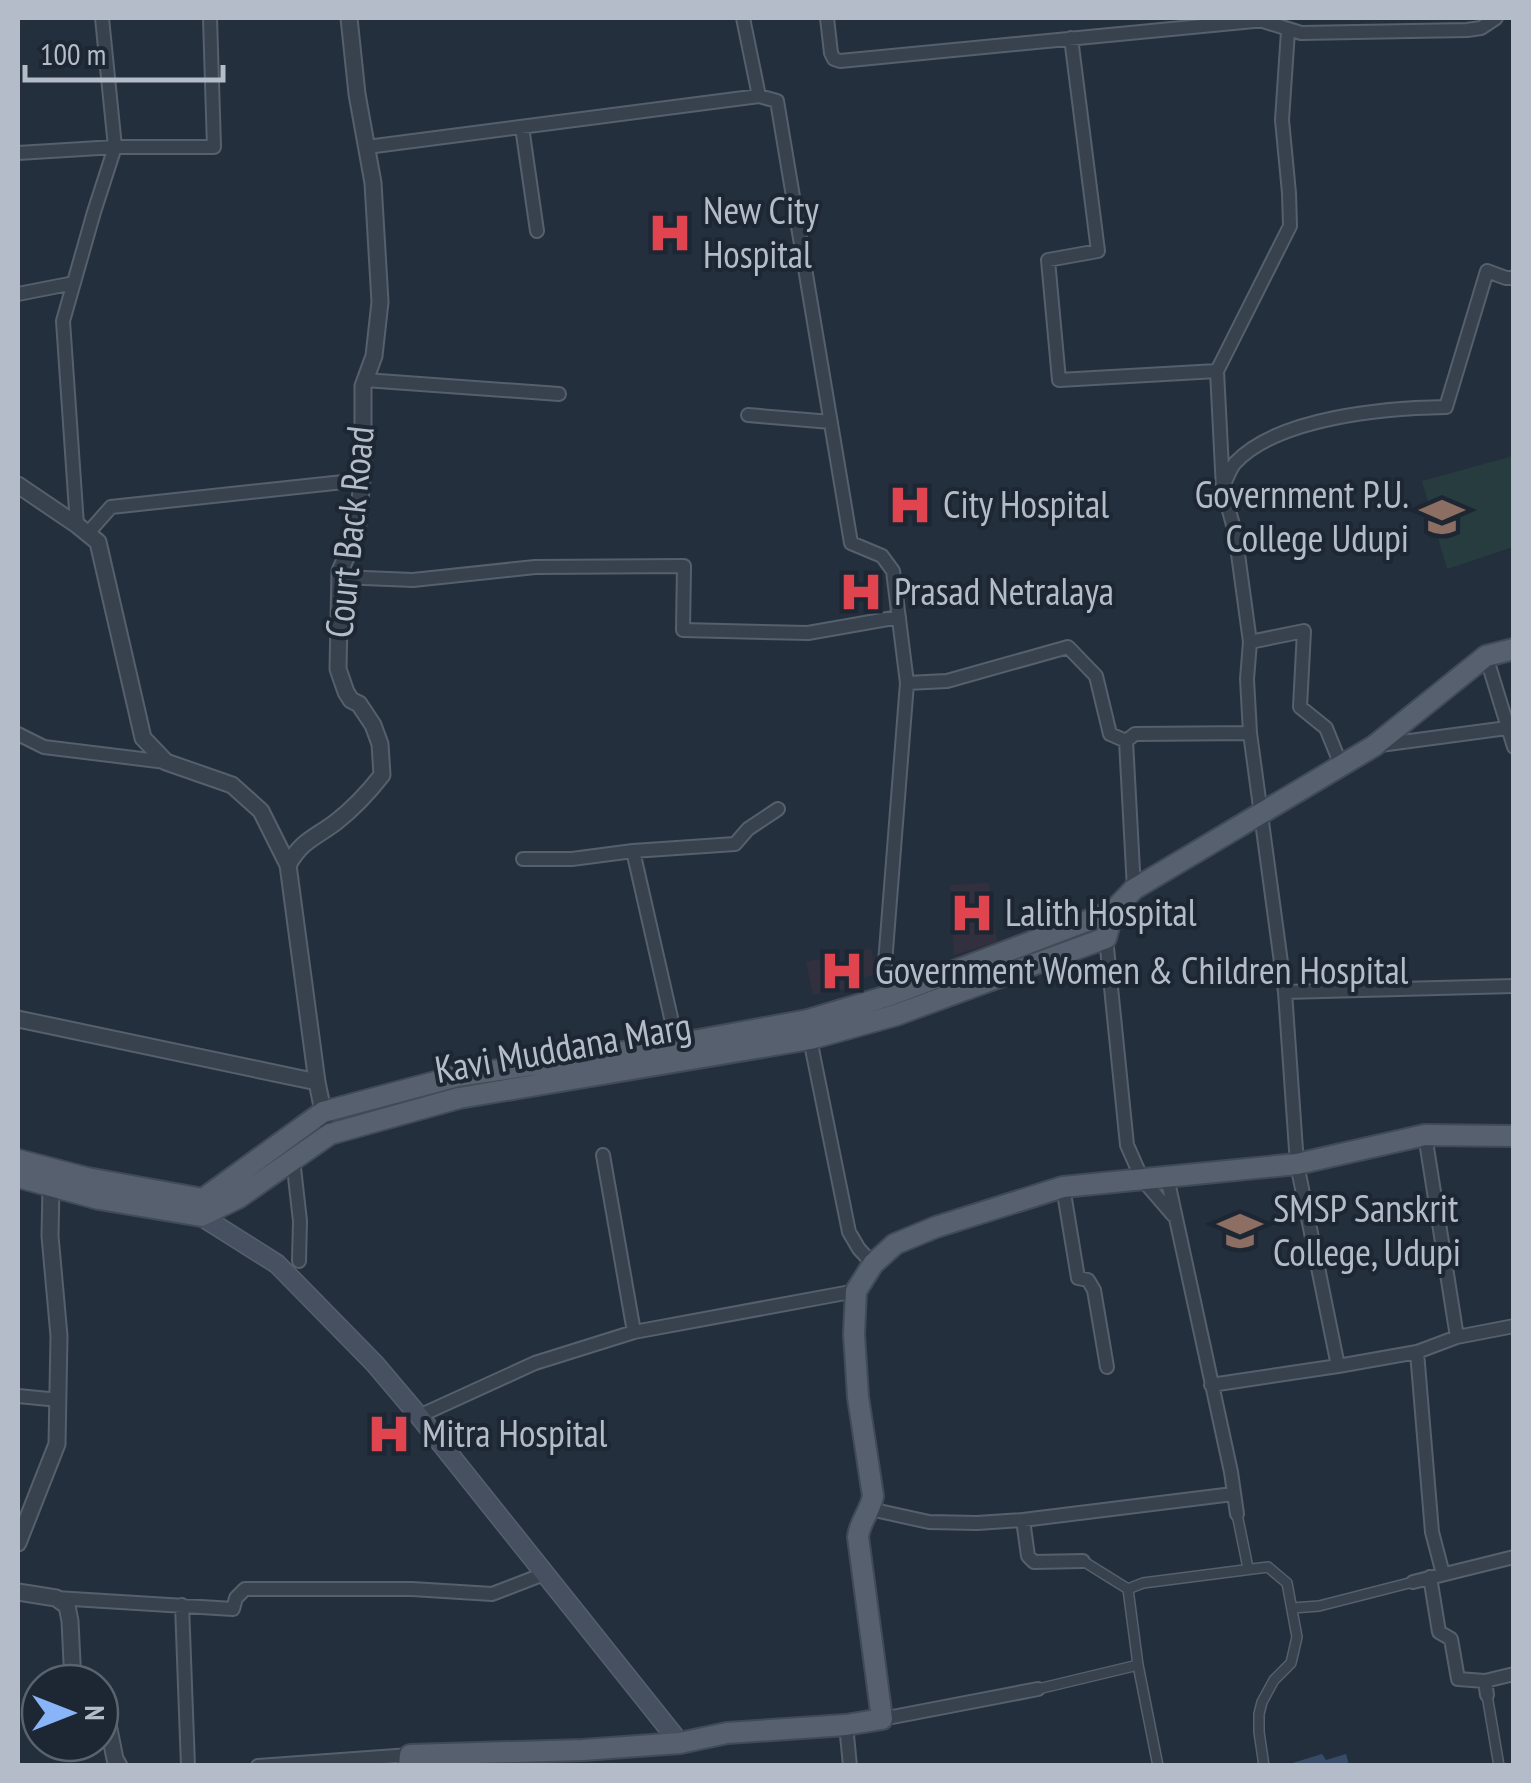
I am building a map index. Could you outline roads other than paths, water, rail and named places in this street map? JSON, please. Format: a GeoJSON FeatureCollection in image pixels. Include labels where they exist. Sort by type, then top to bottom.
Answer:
{"type":"FeatureCollection","features":[{"type":"Feature","properties":{"kind":"main road"},"geometry":{"type":"LineString","coordinates":[[1486,656],[1514,649]]}},
{"type":"Feature","properties":{"kind":"main road","name":"Kavi Muddana Marg"},"geometry":{"type":"LineString","coordinates":[[202,1208],[322,1112],[458,1076],[677,1044],[808,1020],[891,995],[1113,911],[1134,889],[1374,746],[1486,656]]}},
{"type":"Feature","properties":{"kind":"main road","name":"Kavi Muddana Marg"},"geometry":{"type":"LineString","coordinates":[[202,1208],[238,1198],[330,1134],[458,1098],[810,1040],[896,1015],[1106,938],[1113,911]]}},
{"type":"Feature","properties":{"kind":"main road"},"geometry":{"type":"LineString","coordinates":[[410,1760],[584,1758],[728,1733],[846,1725],[882,1718],[858,1537],[872,1496],[854,1334],[856,1291],[873,1264],[895,1244],[1063,1187],[1297,1164],[1425,1136],[1514,1136]]}},
{"type":"Feature","properties":{"kind":"main road"},"geometry":{"type":"LineString","coordinates":[[18,1160],[202,1208],[276,1264],[375,1364],[419,1416],[680,1744]]}},
{"type":"Feature","properties":{"kind":"main road"},"geometry":{"type":"LineString","coordinates":[[18,1177],[99,1199],[202,1208]]}},
{"type":"Feature","properties":{"kind":"street"},"geometry":{"type":"LineString","coordinates":[[82,529],[63,321],[115,148],[102,18]]}},
{"type":"Feature","properties":{"kind":"street"},"geometry":{"type":"LineString","coordinates":[[18,153],[214,148],[210,18]]}},
{"type":"Feature","properties":{"kind":"street","name":"Court Back Road"},"geometry":{"type":"LineString","coordinates":[[288,865],[298,848],[365,798],[382,775],[380,744],[373,724],[346,692],[338,669],[340,571],[356,533],[362,480],[363,386],[374,356],[380,302],[373,183],[357,94],[349,18]]}},
{"type":"Feature","properties":{"kind":"street"},"geometry":{"type":"LineString","coordinates":[[742,18],[759,96]]}},
{"type":"Feature","properties":{"kind":"street"},"geometry":{"type":"LineString","coordinates":[[827,18],[831,53],[840,61],[1262,19],[1301,33],[1467,30],[1481,28],[1495,19],[1514,19]]}},
{"type":"Feature","properties":{"kind":"street"},"geometry":{"type":"LineString","coordinates":[[1288,31],[1282,120],[1290,226],[1217,370],[1223,488],[1235,532],[1250,642],[1250,733],[1285,992],[1297,1164],[1338,1366]]}},
{"type":"Feature","properties":{"kind":"street"},"geometry":{"type":"LineString","coordinates":[[1071,38],[1098,251],[1048,260],[1059,380],[1217,370]]}},
{"type":"Feature","properties":{"kind":"street"},"geometry":{"type":"LineString","coordinates":[[367,148],[759,96],[777,100],[851,543],[882,556],[892,571],[899,617],[907,683],[884,976],[891,995]]}},
{"type":"Feature","properties":{"kind":"street"},"geometry":{"type":"LineString","coordinates":[[522,127],[537,231]]}},
{"type":"Feature","properties":{"kind":"street"},"geometry":{"type":"LineString","coordinates":[[1223,488],[1233,465],[1283,432],[1398,408],[1446,407],[1487,270],[1514,278]]}},
{"type":"Feature","properties":{"kind":"street"},"geometry":{"type":"LineString","coordinates":[[18,294],[74,283]]}},
{"type":"Feature","properties":{"kind":"street"},"geometry":{"type":"LineString","coordinates":[[365,380],[559,394]]}},
{"type":"Feature","properties":{"kind":"street"},"geometry":{"type":"LineString","coordinates":[[748,416],[831,422]]}},
{"type":"Feature","properties":{"kind":"street"},"geometry":{"type":"LineString","coordinates":[[82,529],[111,507],[362,480]]}},
{"type":"Feature","properties":{"kind":"street"},"geometry":{"type":"LineString","coordinates":[[18,486],[98,542],[142,738],[166,762]]}},
{"type":"Feature","properties":{"kind":"street"},"geometry":{"type":"LineString","coordinates":[[340,577],[413,580],[535,568],[684,566],[683,630],[808,633],[899,617]]}},
{"type":"Feature","properties":{"kind":"street"},"geometry":{"type":"LineString","coordinates":[[1250,642],[1304,630],[1300,707],[1326,728],[1341,765]]}},
{"type":"Feature","properties":{"kind":"street"},"geometry":{"type":"LineString","coordinates":[[907,683],[947,681],[1068,647],[1096,676],[1110,734],[1126,741]]}},
{"type":"Feature","properties":{"kind":"street"},"geometry":{"type":"LineString","coordinates":[[1486,656],[1514,747]]}},
{"type":"Feature","properties":{"kind":"street"},"geometry":{"type":"LineString","coordinates":[[1374,746],[1507,728]]}},
{"type":"Feature","properties":{"kind":"street"},"geometry":{"type":"LineString","coordinates":[[1126,741],[1135,734],[1250,733]]}},
{"type":"Feature","properties":{"kind":"street"},"geometry":{"type":"LineString","coordinates":[[18,734],[44,746],[166,762],[232,785],[260,810],[288,865],[317,1082],[330,1134]]}},
{"type":"Feature","properties":{"kind":"street"},"geometry":{"type":"LineString","coordinates":[[1126,741],[1134,889]]}},
{"type":"Feature","properties":{"kind":"street"},"geometry":{"type":"LineString","coordinates":[[523,858],[572,858],[735,844],[748,829],[778,809]]}},
{"type":"Feature","properties":{"kind":"street"},"geometry":{"type":"LineString","coordinates":[[634,851],[677,1044]]}},
{"type":"Feature","properties":{"kind":"street"},"geometry":{"type":"LineString","coordinates":[[1106,938],[1128,1145],[1142,1179],[1176,1218]]}},
{"type":"Feature","properties":{"kind":"street"},"geometry":{"type":"LineString","coordinates":[[1285,992],[1514,986]]}},
{"type":"Feature","properties":{"kind":"street"},"geometry":{"type":"LineString","coordinates":[[18,1019],[317,1082]]}},
{"type":"Feature","properties":{"kind":"street"},"geometry":{"type":"LineString","coordinates":[[810,1040],[849,1232],[873,1264]]}},
{"type":"Feature","properties":{"kind":"street"},"geometry":{"type":"LineString","coordinates":[[1425,1136],[1457,1337]]}},
{"type":"Feature","properties":{"kind":"street"},"geometry":{"type":"LineString","coordinates":[[604,1156],[634,1332]]}},
{"type":"Feature","properties":{"kind":"street"},"geometry":{"type":"LineString","coordinates":[[294,1159],[299,1260]]}},
{"type":"Feature","properties":{"kind":"street"},"geometry":{"type":"LineString","coordinates":[[1167,1177],[1248,1568]]}},
{"type":"Feature","properties":{"kind":"street"},"geometry":{"type":"LineString","coordinates":[[18,1543],[23,1521],[57,1444],[59,1336],[50,1186]]}},
{"type":"Feature","properties":{"kind":"street"},"geometry":{"type":"LineString","coordinates":[[1063,1187],[1078,1278],[1088,1280],[1094,1290],[1107,1367]]}},
{"type":"Feature","properties":{"kind":"street"},"geometry":{"type":"LineString","coordinates":[[419,1416],[535,1363],[634,1332],[856,1291]]}},
{"type":"Feature","properties":{"kind":"street"},"geometry":{"type":"LineString","coordinates":[[1212,1385],[1416,1352],[1457,1337],[1514,1326]]}},
{"type":"Feature","properties":{"kind":"street"},"geometry":{"type":"LineString","coordinates":[[1416,1352],[1439,1632],[1451,1639],[1458,1678],[1486,1688],[1514,1674]]}},
{"type":"Feature","properties":{"kind":"street"},"geometry":{"type":"LineString","coordinates":[[18,1396],[58,1400]]}},
{"type":"Feature","properties":{"kind":"street"},"geometry":{"type":"LineString","coordinates":[[870,1510],[929,1522],[977,1523],[1234,1494]]}},
{"type":"Feature","properties":{"kind":"street"},"geometry":{"type":"LineString","coordinates":[[1023,1520],[1028,1556],[1034,1562],[1083,1561],[1128,1589]]}},
{"type":"Feature","properties":{"kind":"street"},"geometry":{"type":"LineString","coordinates":[[1292,1608],[1319,1606],[1514,1557]]}},
{"type":"Feature","properties":{"kind":"street"},"geometry":{"type":"LineString","coordinates":[[1128,1589],[1143,1583],[1268,1567],[1287,1582],[1297,1637],[1291,1663],[1274,1680],[1262,1702],[1259,1732],[1264,1766]]}},
{"type":"Feature","properties":{"kind":"street"},"geometry":{"type":"LineString","coordinates":[[18,1592],[234,1609],[236,1598],[246,1589],[412,1588],[492,1594],[544,1574]]}},
{"type":"Feature","properties":{"kind":"street"},"geometry":{"type":"LineString","coordinates":[[1128,1589],[1158,1766]]}},
{"type":"Feature","properties":{"kind":"street"},"geometry":{"type":"LineString","coordinates":[[56,1598],[66,1606],[70,1621],[72,1663]]}},
{"type":"Feature","properties":{"kind":"street"},"geometry":{"type":"LineString","coordinates":[[182,1605],[188,1766]]}},
{"type":"Feature","properties":{"kind":"street"},"geometry":{"type":"LineString","coordinates":[[882,1718],[1038,1689],[1138,1665]]}},
{"type":"Feature","properties":{"kind":"street"},"geometry":{"type":"LineString","coordinates":[[1486,1688],[1499,1766]]}},
{"type":"Feature","properties":{"kind":"street"},"geometry":{"type":"LineString","coordinates":[[846,1725],[850,1766]]}},
{"type":"Feature","properties":{"kind":"street"},"geometry":{"type":"LineString","coordinates":[[258,1766],[410,1760]]}},
{"type":"Feature","properties":{"kind":"water"},"geometry":{"type":"Polygon","coordinates":[[[1322,1754],[1326,1760],[1346,1754],[1349,1765],[1286,1765],[1322,1754]]]}},
{"type":"Feature","properties":{"kind":"place","name":"New City Hospital"},"geometry":{"type":"Point","coordinates":[670,233]}},
{"type":"Feature","properties":{"kind":"place","name":"City Hospital"},"geometry":{"type":"Point","coordinates":[910,505]}},
{"type":"Feature","properties":{"kind":"place","name":"Government P.U. College Udupi"},"geometry":{"type":"Point","coordinates":[1442,517]}},
{"type":"Feature","properties":{"kind":"place","name":"Prasad Netralaya"},"geometry":{"type":"Point","coordinates":[861,592]}},
{"type":"Feature","properties":{"kind":"place","name":"Lalith Hospital"},"geometry":{"type":"Point","coordinates":[972,913]}},
{"type":"Feature","properties":{"kind":"place","name":"Government Women & Children Hospital"},"geometry":{"type":"Point","coordinates":[842,971]}},
{"type":"Feature","properties":{"kind":"place","name":"SMSP Sanskrit College, Udupi"},"geometry":{"type":"Point","coordinates":[1240,1231]}},
{"type":"Feature","properties":{"kind":"place","name":"Mitra Hospital"},"geometry":{"type":"Point","coordinates":[389,1434]}}]}
